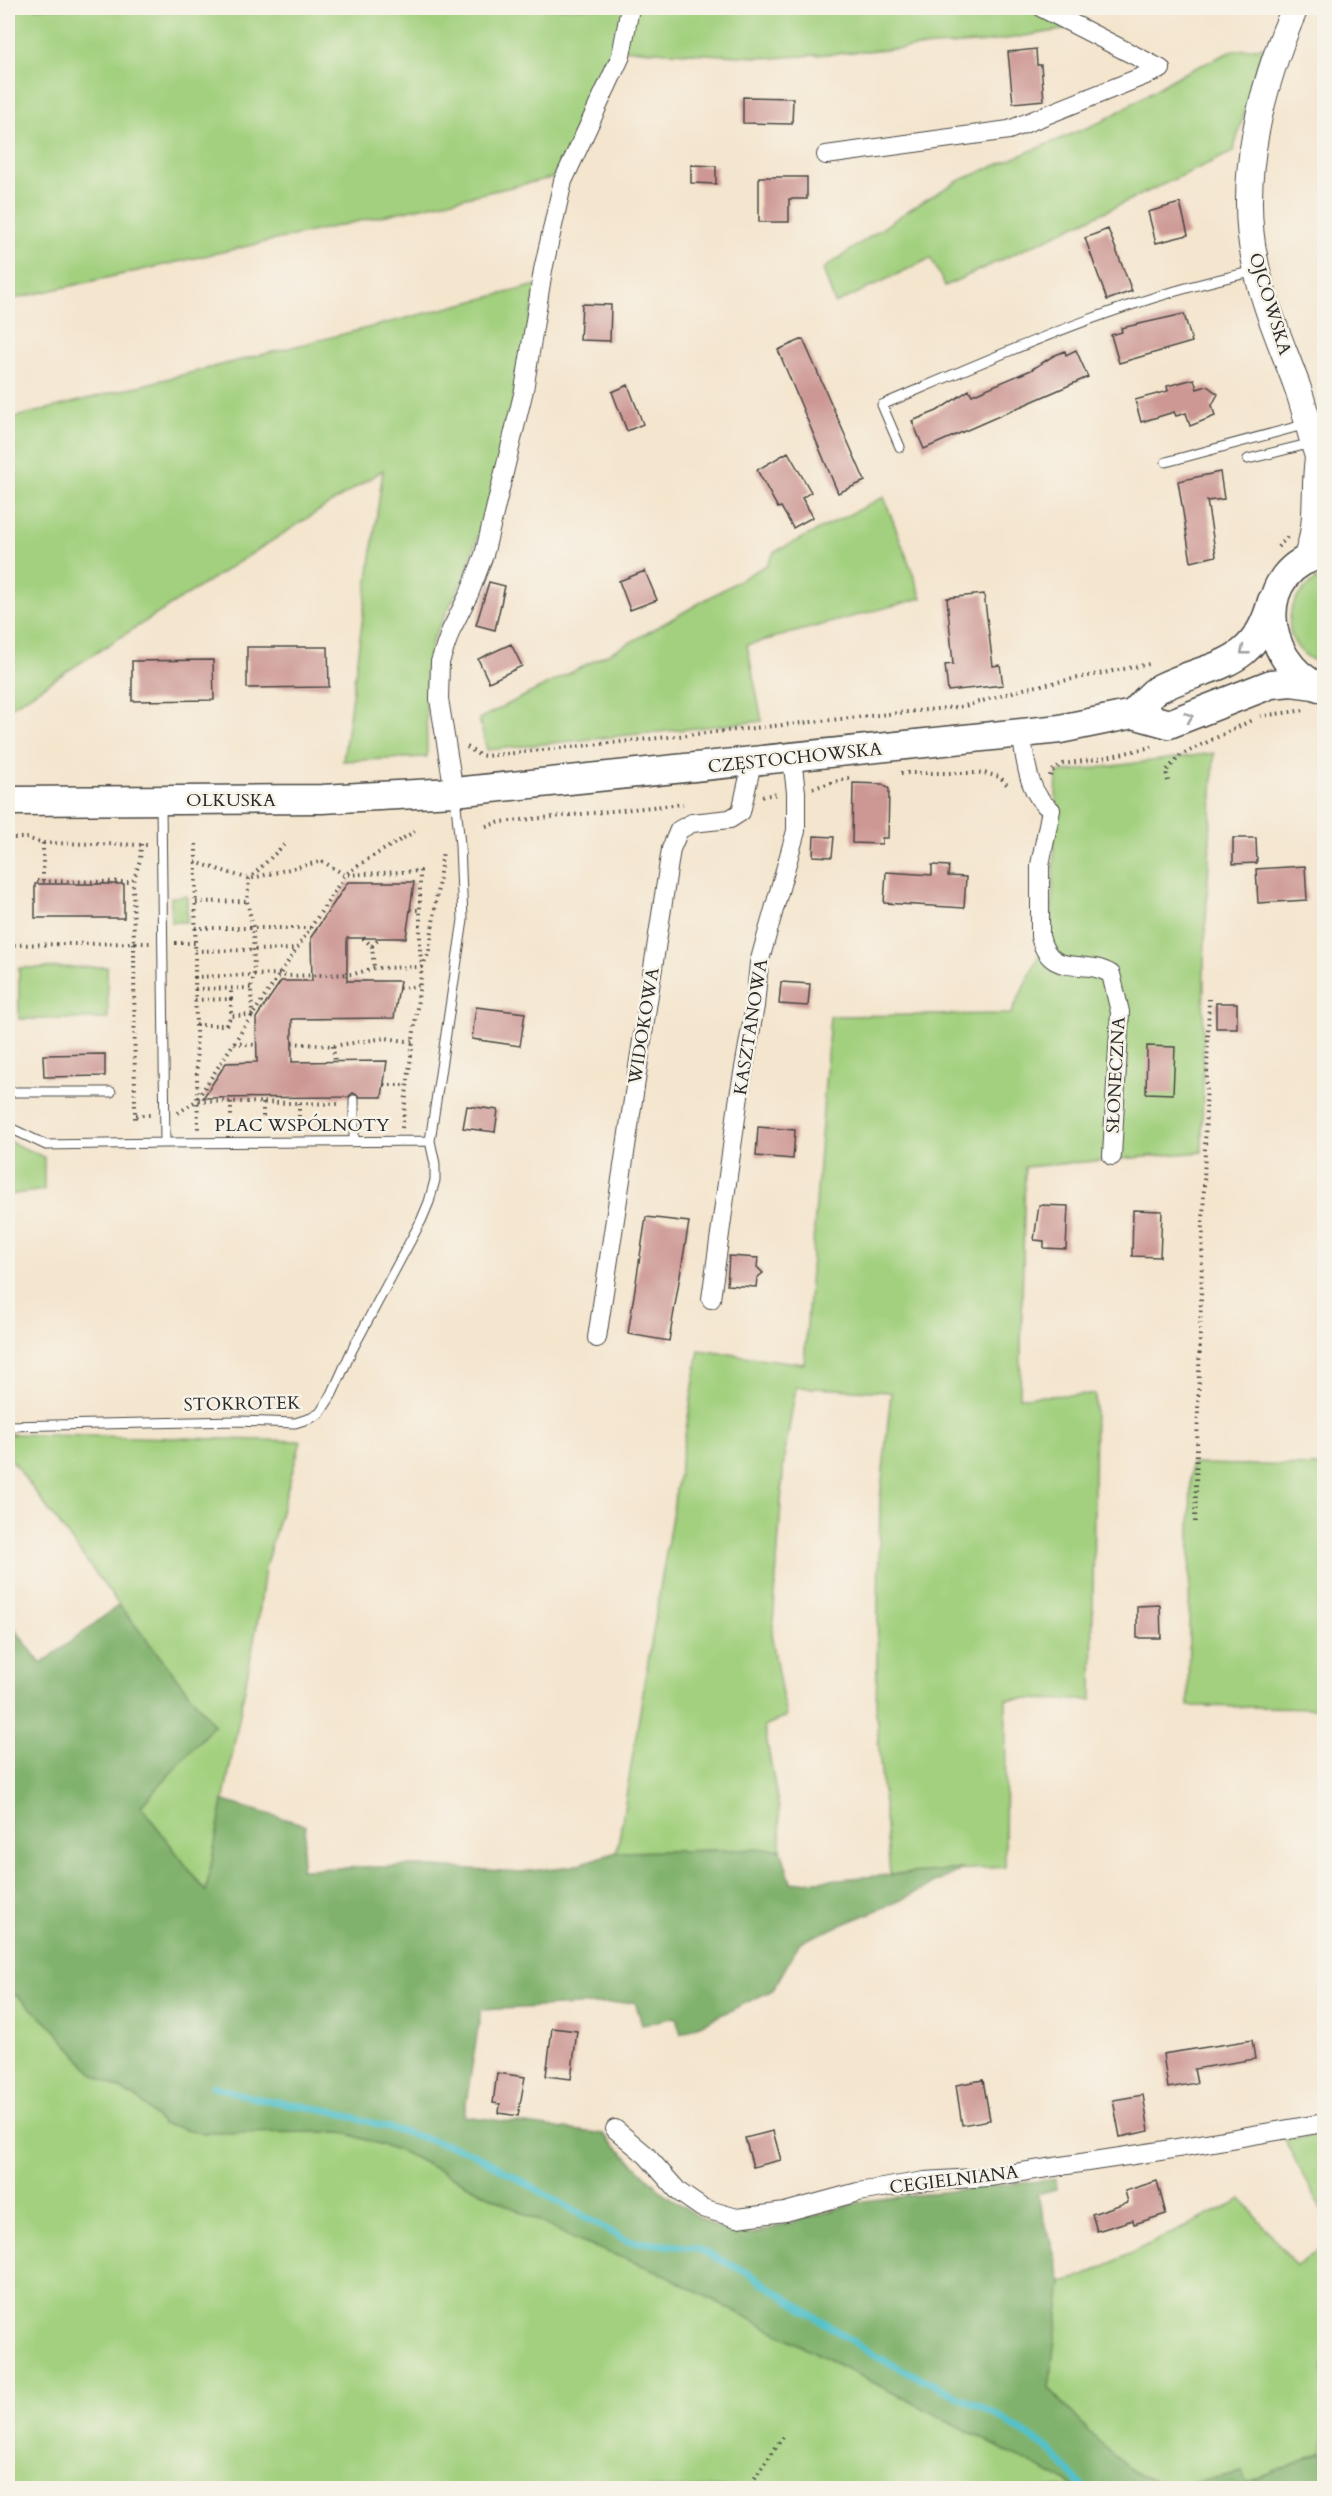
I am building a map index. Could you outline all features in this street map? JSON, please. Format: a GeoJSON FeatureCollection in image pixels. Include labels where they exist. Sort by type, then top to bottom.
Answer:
{"type":"FeatureCollection","features":[{"type":"Feature","properties":{"kind":"main road"},"geometry":{"type":"LineString","coordinates":[[1133,714],[1158,689],[1212,669],[1251,646],[1263,628],[1272,601],[1287,576],[1315,558]]}},
{"type":"Feature","properties":{"kind":"main road"},"geometry":{"type":"LineString","coordinates":[[1272,601],[1272,624],[1281,650],[1299,673],[1319,687]]}},
{"type":"Feature","properties":{"kind":"main road","name":"CZĘSTOCHOWSKA"},"geometry":{"type":"LineString","coordinates":[[454,792],[1060,729],[1133,714],[1169,724],[1271,684],[1291,682],[1319,687]]}},
{"type":"Feature","properties":{"kind":"main road","name":"OLKUSKA"},"geometry":{"type":"LineString","coordinates":[[8,801],[322,799],[454,792]]}},
{"type":"Feature","properties":{"kind":"street"},"geometry":{"type":"LineString","coordinates":[[454,792],[439,699],[440,662],[451,630],[470,594],[484,555],[524,390],[543,270],[562,181],[621,56],[630,8]]}},
{"type":"Feature","properties":{"kind":"street"},"geometry":{"type":"LineString","coordinates":[[825,154],[1010,130],[1161,69],[1042,8]]}},
{"type":"Feature","properties":{"kind":"street","name":"OJCOWSKA"},"geometry":{"type":"LineString","coordinates":[[1295,8],[1274,66],[1254,148],[1250,219],[1257,271],[1318,451],[1315,480],[1316,525],[1313,539],[1315,558]]}},
{"type":"Feature","properties":{"kind":"street","name":"SŁONECZNA"},"geometry":{"type":"LineString","coordinates":[[1022,733],[1031,784],[1036,796],[1051,810],[1040,865],[1042,947],[1054,961],[1064,965],[1103,969],[1111,974],[1118,998],[1120,1012],[1112,1156]]}},
{"type":"Feature","properties":{"kind":"street","name":"KASZTANOWA"},"geometry":{"type":"LineString","coordinates":[[711,1299],[739,1096],[755,1006],[759,963],[796,831],[796,792],[792,758]]}},
{"type":"Feature","properties":{"kind":"street","name":"WIDOKOWA"},"geometry":{"type":"LineString","coordinates":[[597,1338],[671,849],[679,830],[692,823],[730,819],[741,812],[752,762]]}},
{"type":"Feature","properties":{"kind":"street","name":"CEGIELNIANA"},"geometry":{"type":"LineString","coordinates":[[615,2129],[646,2155],[679,2192],[702,2208],[737,2218],[785,2212],[858,2192],[925,2181],[989,2177],[1324,2123]]}},
{"type":"Feature","properties":{"kind":"lane"},"geometry":{"type":"LineString","coordinates":[[900,447],[882,405],[1064,328],[1224,278],[1257,271]]}},
{"type":"Feature","properties":{"kind":"lane"},"geometry":{"type":"LineString","coordinates":[[1248,459],[1318,451]]}},
{"type":"Feature","properties":{"kind":"lane"},"geometry":{"type":"LineString","coordinates":[[1166,462],[1318,451]]}},
{"type":"Feature","properties":{"kind":"lane"},"geometry":{"type":"LineString","coordinates":[[430,1141],[463,920],[460,845],[454,792]]}},
{"type":"Feature","properties":{"kind":"lane"},"geometry":{"type":"LineString","coordinates":[[161,800],[165,1143]]}},
{"type":"Feature","properties":{"kind":"lane"},"geometry":{"type":"LineString","coordinates":[[8,1092],[111,1092]]}},
{"type":"Feature","properties":{"kind":"lane"},"geometry":{"type":"LineString","coordinates":[[354,1100],[354,1141]]}},
{"type":"Feature","properties":{"kind":"lane","name":"PLAC WSPÓLNOTY"},"geometry":{"type":"LineString","coordinates":[[8,1127],[46,1145],[430,1141]]}},
{"type":"Feature","properties":{"kind":"lane","name":"STOKROTEK"},"geometry":{"type":"LineString","coordinates":[[8,1426],[238,1421],[295,1423],[320,1413],[332,1394],[352,1350],[429,1202],[435,1180],[435,1164],[430,1141]]}},
{"type":"Feature","properties":{"kind":"path"},"geometry":{"type":"LineString","coordinates":[[1273,554],[1294,528]]}},
{"type":"Feature","properties":{"kind":"path"},"geometry":{"type":"LineString","coordinates":[[461,741],[470,750],[486,756],[965,706],[1027,688],[1160,662]]}},
{"type":"Feature","properties":{"kind":"path"},"geometry":{"type":"LineString","coordinates":[[1168,781],[1166,771],[1181,755],[1260,716]]}},
{"type":"Feature","properties":{"kind":"path"},"geometry":{"type":"LineString","coordinates":[[141,844],[140,860],[133,882],[136,1117],[177,1114],[196,1101],[345,875],[363,860],[387,850],[418,829]]}},
{"type":"Feature","properties":{"kind":"path"},"geometry":{"type":"LineString","coordinates":[[8,838],[26,838],[43,843],[151,845]]}},
{"type":"Feature","properties":{"kind":"path"},"geometry":{"type":"LineString","coordinates":[[43,843],[43,881]]}},
{"type":"Feature","properties":{"kind":"path"},"geometry":{"type":"LineString","coordinates":[[252,1015],[253,927],[248,901],[249,879],[286,843]]}},
{"type":"Feature","properties":{"kind":"path"},"geometry":{"type":"LineString","coordinates":[[195,844],[198,1143]]}},
{"type":"Feature","properties":{"kind":"path"},"geometry":{"type":"LineString","coordinates":[[422,967],[429,952],[444,846]]}},
{"type":"Feature","properties":{"kind":"path"},"geometry":{"type":"LineString","coordinates":[[195,862],[249,879],[322,861],[345,875],[420,871],[421,986],[401,1141]]}},
{"type":"Feature","properties":{"kind":"path"},"geometry":{"type":"LineString","coordinates":[[37,881],[133,882]]}},
{"type":"Feature","properties":{"kind":"path"},"geometry":{"type":"LineString","coordinates":[[196,902],[248,901]]}},
{"type":"Feature","properties":{"kind":"path"},"geometry":{"type":"LineString","coordinates":[[410,910],[420,910]]}},
{"type":"Feature","properties":{"kind":"path"},"geometry":{"type":"LineString","coordinates":[[195,928],[311,928]]}},
{"type":"Feature","properties":{"kind":"path"},"geometry":{"type":"LineString","coordinates":[[363,938],[372,946],[374,968]]}},
{"type":"Feature","properties":{"kind":"path"},"geometry":{"type":"LineString","coordinates":[[372,946],[380,938]]}},
{"type":"Feature","properties":{"kind":"path"},"geometry":{"type":"LineString","coordinates":[[8,940],[8,945],[154,943]]}},
{"type":"Feature","properties":{"kind":"path"},"geometry":{"type":"LineString","coordinates":[[171,943],[195,943]]}},
{"type":"Feature","properties":{"kind":"path"},"geometry":{"type":"LineString","coordinates":[[195,951],[298,948]]}},
{"type":"Feature","properties":{"kind":"path"},"geometry":{"type":"LineString","coordinates":[[195,977],[354,974],[374,968],[422,967]]}},
{"type":"Feature","properties":{"kind":"path"},"geometry":{"type":"LineString","coordinates":[[399,988],[421,986]]}},
{"type":"Feature","properties":{"kind":"path"},"geometry":{"type":"LineString","coordinates":[[196,1026],[226,1025],[231,1016],[231,988]]}},
{"type":"Feature","properties":{"kind":"path"},"geometry":{"type":"LineString","coordinates":[[195,989],[251,988]]}},
{"type":"Feature","properties":{"kind":"path"},"geometry":{"type":"LineString","coordinates":[[195,1000],[231,999]]}},
{"type":"Feature","properties":{"kind":"path"},"geometry":{"type":"LineString","coordinates":[[1195,1522],[1209,999]]}},
{"type":"Feature","properties":{"kind":"path"},"geometry":{"type":"LineString","coordinates":[[231,1016],[252,1015]]}},
{"type":"Feature","properties":{"kind":"path"},"geometry":{"type":"LineString","coordinates":[[292,1043],[333,1046],[385,1038],[399,1042],[414,1042]]}},
{"type":"Feature","properties":{"kind":"path"},"geometry":{"type":"LineString","coordinates":[[234,1043],[256,1045]]}},
{"type":"Feature","properties":{"kind":"path"},"geometry":{"type":"LineString","coordinates":[[333,1046],[334,1062]]}},
{"type":"Feature","properties":{"kind":"path"},"geometry":{"type":"LineString","coordinates":[[384,1085],[408,1085]]}},
{"type":"Feature","properties":{"kind":"path"},"geometry":{"type":"LineString","coordinates":[[335,1097],[335,1104]]}},
{"type":"Feature","properties":{"kind":"path"},"geometry":{"type":"LineString","coordinates":[[196,1101],[338,1104],[339,1111]]}},
{"type":"Feature","properties":{"kind":"path"},"geometry":{"type":"LineString","coordinates":[[231,1102],[231,1118]]}},
{"type":"Feature","properties":{"kind":"path"},"geometry":{"type":"LineString","coordinates":[[262,1103],[263,1118]]}},
{"type":"Feature","properties":{"kind":"path"},"geometry":{"type":"LineString","coordinates":[[299,1103],[299,1118]]}},
{"type":"Feature","properties":{"kind":"path"},"geometry":{"type":"LineString","coordinates":[[748,2488],[783,2437]]}},
{"type":"Feature","properties":{"kind":"green space"},"geometry":{"type":"Polygon","coordinates":[[[8,8],[1052,8],[1086,26],[988,42],[775,58],[618,49],[560,176],[8,300],[8,8]]]}},
{"type":"Feature","properties":{"kind":"green space"},"geometry":{"type":"Polygon","coordinates":[[[1263,47],[1233,152],[945,286],[931,258],[835,304],[823,269],[909,210],[956,182],[1103,121],[1178,76],[1232,51],[1263,47]]]}},
{"type":"Feature","properties":{"kind":"green space"},"geometry":{"type":"Polygon","coordinates":[[[537,285],[516,396],[490,500],[464,578],[432,641],[426,693],[427,757],[343,761],[383,470],[8,709],[8,419],[537,285]]]}},
{"type":"Feature","properties":{"kind":"green space"},"geometry":{"type":"Polygon","coordinates":[[[884,497],[922,598],[747,645],[762,721],[487,750],[479,719],[635,640],[768,564],[774,552],[884,497]]]}},
{"type":"Feature","properties":{"kind":"green space"},"geometry":{"type":"Polygon","coordinates":[[[1324,576],[1324,665],[1308,657],[1297,647],[1291,635],[1290,621],[1292,608],[1299,595],[1310,584],[1324,576]]]}},
{"type":"Feature","properties":{"kind":"green space"},"geometry":{"type":"Polygon","coordinates":[[[1214,753],[1204,963],[1202,1152],[1025,1167],[1020,1397],[1095,1394],[1092,1700],[1006,1699],[1005,1867],[890,1874],[876,1715],[880,1500],[891,1392],[796,1387],[784,1458],[772,1639],[786,1717],[764,1726],[779,1809],[781,1849],[617,1852],[699,1350],[804,1364],[830,1016],[1011,1014],[1051,930],[1057,773],[1214,753]]]}},
{"type":"Feature","properties":{"kind":"green space"},"geometry":{"type":"Polygon","coordinates":[[[187,896],[187,922],[171,922],[171,897],[187,896]]]}},
{"type":"Feature","properties":{"kind":"green space"},"geometry":{"type":"Polygon","coordinates":[[[107,967],[108,1019],[19,1019],[19,968],[107,967]]]}},
{"type":"Feature","properties":{"kind":"green space"},"geometry":{"type":"Polygon","coordinates":[[[8,1141],[44,1157],[44,1190],[8,1195],[8,1141]]]}},
{"type":"Feature","properties":{"kind":"green space"},"geometry":{"type":"Polygon","coordinates":[[[8,1434],[301,1441],[265,1568],[259,1614],[206,1892],[140,1806],[214,1725],[119,1605],[8,1455],[8,1434]]]}},
{"type":"Feature","properties":{"kind":"green space"},"geometry":{"type":"Polygon","coordinates":[[[1191,1464],[1324,1466],[1324,1708],[1188,1706],[1191,1464]]]}},
{"type":"Feature","properties":{"kind":"green space"},"geometry":{"type":"Polygon","coordinates":[[[119,1605],[214,1725],[141,1806],[206,1892],[223,1801],[306,1825],[301,1869],[415,1866],[521,1872],[573,1866],[617,1852],[781,1849],[791,1883],[963,1869],[899,1901],[800,1942],[773,1990],[681,2034],[676,2017],[642,2024],[635,2002],[481,2010],[464,2116],[603,2134],[665,2194],[714,2227],[753,2234],[864,2201],[1055,2179],[1056,2189],[1037,2194],[1062,2282],[1049,2388],[1101,2444],[1139,2475],[1170,2488],[1078,2488],[657,2271],[576,2240],[401,2151],[342,2132],[202,2133],[162,2124],[139,2099],[93,2074],[56,2031],[19,1997],[8,1991],[8,1619],[41,1664],[119,1605]]]}},
{"type":"Feature","properties":{"kind":"green space"},"geometry":{"type":"Polygon","coordinates":[[[8,1991],[19,1997],[56,2031],[93,2074],[139,2099],[162,2124],[269,2131],[342,2132],[401,2151],[576,2240],[657,2271],[1078,2488],[8,2488],[8,1991]]]}},
{"type":"Feature","properties":{"kind":"green space"},"geometry":{"type":"Polygon","coordinates":[[[1324,2135],[1324,2214],[1284,2139],[1324,2135]]]}},
{"type":"Feature","properties":{"kind":"green space"},"geometry":{"type":"Polygon","coordinates":[[[1242,2199],[1296,2266],[1324,2246],[1324,2452],[1246,2484],[1242,2472],[1170,2488],[1139,2475],[1101,2444],[1049,2388],[1062,2282],[1084,2276],[1242,2199]]]}},
{"type":"Feature","properties":{"kind":"green space"},"geometry":{"type":"Polygon","coordinates":[[[1324,2452],[1324,2488],[1170,2488],[1242,2472],[1247,2483],[1324,2452]]]}},
{"type":"Feature","properties":{"kind":"building"},"geometry":{"type":"Polygon","coordinates":[[[1036,49],[1037,65],[1041,65],[1044,100],[1013,103],[1008,52],[1036,49]]]}},
{"type":"Feature","properties":{"kind":"building"},"geometry":{"type":"Polygon","coordinates":[[[743,97],[793,98],[792,124],[743,123],[743,97]]]}},
{"type":"Feature","properties":{"kind":"building"},"geometry":{"type":"Polygon","coordinates":[[[691,165],[716,166],[716,184],[691,183],[691,165]]]}},
{"type":"Feature","properties":{"kind":"building"},"geometry":{"type":"Polygon","coordinates":[[[759,177],[807,177],[807,199],[789,199],[789,222],[759,222],[759,177]]]}},
{"type":"Feature","properties":{"kind":"building"},"geometry":{"type":"Polygon","coordinates":[[[1180,203],[1188,235],[1156,243],[1148,212],[1180,203]]]}},
{"type":"Feature","properties":{"kind":"building"},"geometry":{"type":"Polygon","coordinates":[[[1108,229],[1132,291],[1107,300],[1085,238],[1108,229]]]}},
{"type":"Feature","properties":{"kind":"building"},"geometry":{"type":"Polygon","coordinates":[[[582,304],[611,305],[610,341],[580,340],[582,304]]]}},
{"type":"Feature","properties":{"kind":"building"},"geometry":{"type":"Polygon","coordinates":[[[1184,314],[1192,342],[1119,363],[1111,335],[1122,332],[1121,328],[1184,314]]]}},
{"type":"Feature","properties":{"kind":"building"},"geometry":{"type":"Polygon","coordinates":[[[803,339],[865,481],[838,493],[778,350],[803,339]]]}},
{"type":"Feature","properties":{"kind":"building"},"geometry":{"type":"Polygon","coordinates":[[[1076,350],[1088,377],[924,449],[912,421],[937,411],[969,390],[972,395],[1031,370],[1053,356],[1065,351],[1066,355],[1076,350]]]}},
{"type":"Feature","properties":{"kind":"building"},"geometry":{"type":"Polygon","coordinates":[[[1194,379],[1197,389],[1207,386],[1218,394],[1212,405],[1215,416],[1190,426],[1186,413],[1176,416],[1174,412],[1141,422],[1135,400],[1168,391],[1167,386],[1194,379]]]}},
{"type":"Feature","properties":{"kind":"building"},"geometry":{"type":"Polygon","coordinates":[[[628,385],[643,424],[627,431],[612,392],[628,385]]]}},
{"type":"Feature","properties":{"kind":"building"},"geometry":{"type":"Polygon","coordinates":[[[788,452],[811,492],[802,498],[813,517],[793,528],[781,507],[778,508],[757,470],[788,452]]]}},
{"type":"Feature","properties":{"kind":"building"},"geometry":{"type":"Polygon","coordinates":[[[1220,472],[1224,499],[1207,501],[1216,556],[1191,562],[1178,481],[1220,472]]]}},
{"type":"Feature","properties":{"kind":"building"},"geometry":{"type":"Polygon","coordinates":[[[645,571],[657,600],[630,610],[619,581],[645,571]]]}},
{"type":"Feature","properties":{"kind":"building"},"geometry":{"type":"Polygon","coordinates":[[[489,582],[505,586],[495,630],[476,625],[489,582]]]}},
{"type":"Feature","properties":{"kind":"building"},"geometry":{"type":"Polygon","coordinates":[[[984,594],[993,666],[1000,665],[1003,685],[948,691],[945,665],[953,664],[947,598],[984,594]]]}},
{"type":"Feature","properties":{"kind":"building"},"geometry":{"type":"Polygon","coordinates":[[[511,644],[522,666],[489,682],[478,659],[511,644]]]}},
{"type":"Feature","properties":{"kind":"building"},"geometry":{"type":"Polygon","coordinates":[[[247,647],[328,647],[329,687],[247,688],[247,647]]]}},
{"type":"Feature","properties":{"kind":"building"},"geometry":{"type":"Polygon","coordinates":[[[213,660],[214,700],[132,701],[132,661],[213,660]]]}},
{"type":"Feature","properties":{"kind":"building"},"geometry":{"type":"Polygon","coordinates":[[[853,783],[882,784],[889,789],[888,838],[882,838],[882,844],[852,843],[853,783]]]}},
{"type":"Feature","properties":{"kind":"building"},"geometry":{"type":"Polygon","coordinates":[[[814,836],[834,837],[832,857],[813,856],[814,836]]]}},
{"type":"Feature","properties":{"kind":"building"},"geometry":{"type":"Polygon","coordinates":[[[1233,838],[1256,838],[1257,863],[1233,864],[1233,838]]]}},
{"type":"Feature","properties":{"kind":"building"},"geometry":{"type":"Polygon","coordinates":[[[932,865],[949,866],[948,876],[966,877],[964,908],[884,903],[886,872],[932,875],[932,865]]]}},
{"type":"Feature","properties":{"kind":"building"},"geometry":{"type":"Polygon","coordinates":[[[1305,866],[1307,900],[1258,903],[1256,869],[1305,866]]]}},
{"type":"Feature","properties":{"kind":"building"},"geometry":{"type":"Polygon","coordinates":[[[348,882],[414,882],[406,938],[347,938],[347,981],[400,981],[394,1018],[292,1019],[292,1062],[387,1061],[382,1097],[360,1097],[353,1093],[348,1097],[203,1098],[226,1063],[257,1062],[256,1018],[281,981],[312,981],[311,937],[348,882]]]}},
{"type":"Feature","properties":{"kind":"building"},"geometry":{"type":"Polygon","coordinates":[[[35,884],[124,884],[124,918],[35,918],[35,884]]]}},
{"type":"Feature","properties":{"kind":"building"},"geometry":{"type":"Polygon","coordinates":[[[781,982],[810,984],[808,1006],[779,1004],[781,982]]]}},
{"type":"Feature","properties":{"kind":"building"},"geometry":{"type":"Polygon","coordinates":[[[1216,1003],[1237,1003],[1237,1028],[1216,1028],[1216,1003]]]}},
{"type":"Feature","properties":{"kind":"building"},"geometry":{"type":"Polygon","coordinates":[[[476,1007],[525,1013],[520,1046],[472,1039],[476,1007]]]}},
{"type":"Feature","properties":{"kind":"building"},"geometry":{"type":"Polygon","coordinates":[[[1147,1046],[1175,1047],[1173,1094],[1146,1093],[1147,1046]]]}},
{"type":"Feature","properties":{"kind":"building"},"geometry":{"type":"Polygon","coordinates":[[[105,1054],[105,1076],[44,1077],[43,1055],[105,1054]]]}},
{"type":"Feature","properties":{"kind":"building"},"geometry":{"type":"Polygon","coordinates":[[[467,1106],[498,1110],[495,1132],[463,1128],[467,1106]]]}},
{"type":"Feature","properties":{"kind":"building"},"geometry":{"type":"Polygon","coordinates":[[[758,1127],[795,1130],[793,1159],[756,1156],[758,1127]]]}},
{"type":"Feature","properties":{"kind":"building"},"geometry":{"type":"Polygon","coordinates":[[[1039,1205],[1068,1206],[1066,1249],[1044,1248],[1044,1241],[1034,1240],[1039,1205]]]}},
{"type":"Feature","properties":{"kind":"building"},"geometry":{"type":"Polygon","coordinates":[[[1133,1210],[1162,1211],[1160,1257],[1132,1256],[1133,1210]]]}},
{"type":"Feature","properties":{"kind":"building"},"geometry":{"type":"Polygon","coordinates":[[[646,1217],[689,1222],[669,1341],[628,1334],[646,1217]]]}},
{"type":"Feature","properties":{"kind":"building"},"geometry":{"type":"Polygon","coordinates":[[[729,1256],[758,1258],[757,1267],[763,1273],[757,1278],[756,1287],[727,1285],[729,1256]]]}},
{"type":"Feature","properties":{"kind":"building"},"geometry":{"type":"Polygon","coordinates":[[[1160,1605],[1161,1638],[1137,1638],[1137,1606],[1160,1605]]]}},
{"type":"Feature","properties":{"kind":"building"},"geometry":{"type":"Polygon","coordinates":[[[552,2028],[577,2031],[571,2079],[546,2076],[552,2028]]]}},
{"type":"Feature","properties":{"kind":"building"},"geometry":{"type":"Polygon","coordinates":[[[1252,2040],[1255,2059],[1194,2069],[1197,2083],[1168,2088],[1163,2054],[1252,2040]]]}},
{"type":"Feature","properties":{"kind":"building"},"geometry":{"type":"Polygon","coordinates":[[[497,2073],[525,2077],[518,2116],[499,2113],[500,2104],[493,2103],[497,2073]]]}},
{"type":"Feature","properties":{"kind":"building"},"geometry":{"type":"Polygon","coordinates":[[[983,2080],[990,2120],[962,2125],[956,2085],[983,2080]]]}},
{"type":"Feature","properties":{"kind":"building"},"geometry":{"type":"Polygon","coordinates":[[[1143,2095],[1149,2131],[1120,2137],[1113,2100],[1143,2095]]]}},
{"type":"Feature","properties":{"kind":"building"},"geometry":{"type":"Polygon","coordinates":[[[773,2131],[781,2160],[753,2167],[745,2138],[773,2131]]]}},
{"type":"Feature","properties":{"kind":"building"},"geometry":{"type":"Polygon","coordinates":[[[1157,2181],[1166,2214],[1134,2224],[1133,2220],[1097,2231],[1092,2214],[1128,2202],[1125,2191],[1157,2181]]]}},
{"type":"Feature","properties":{"kind":"waterway"},"geometry":{"type":"LineString","coordinates":[[213,2086],[254,2098],[332,2111],[471,2152],[627,2241],[696,2248],[748,2273],[875,2356],[995,2414],[1050,2450],[1084,2488]]}}]}
